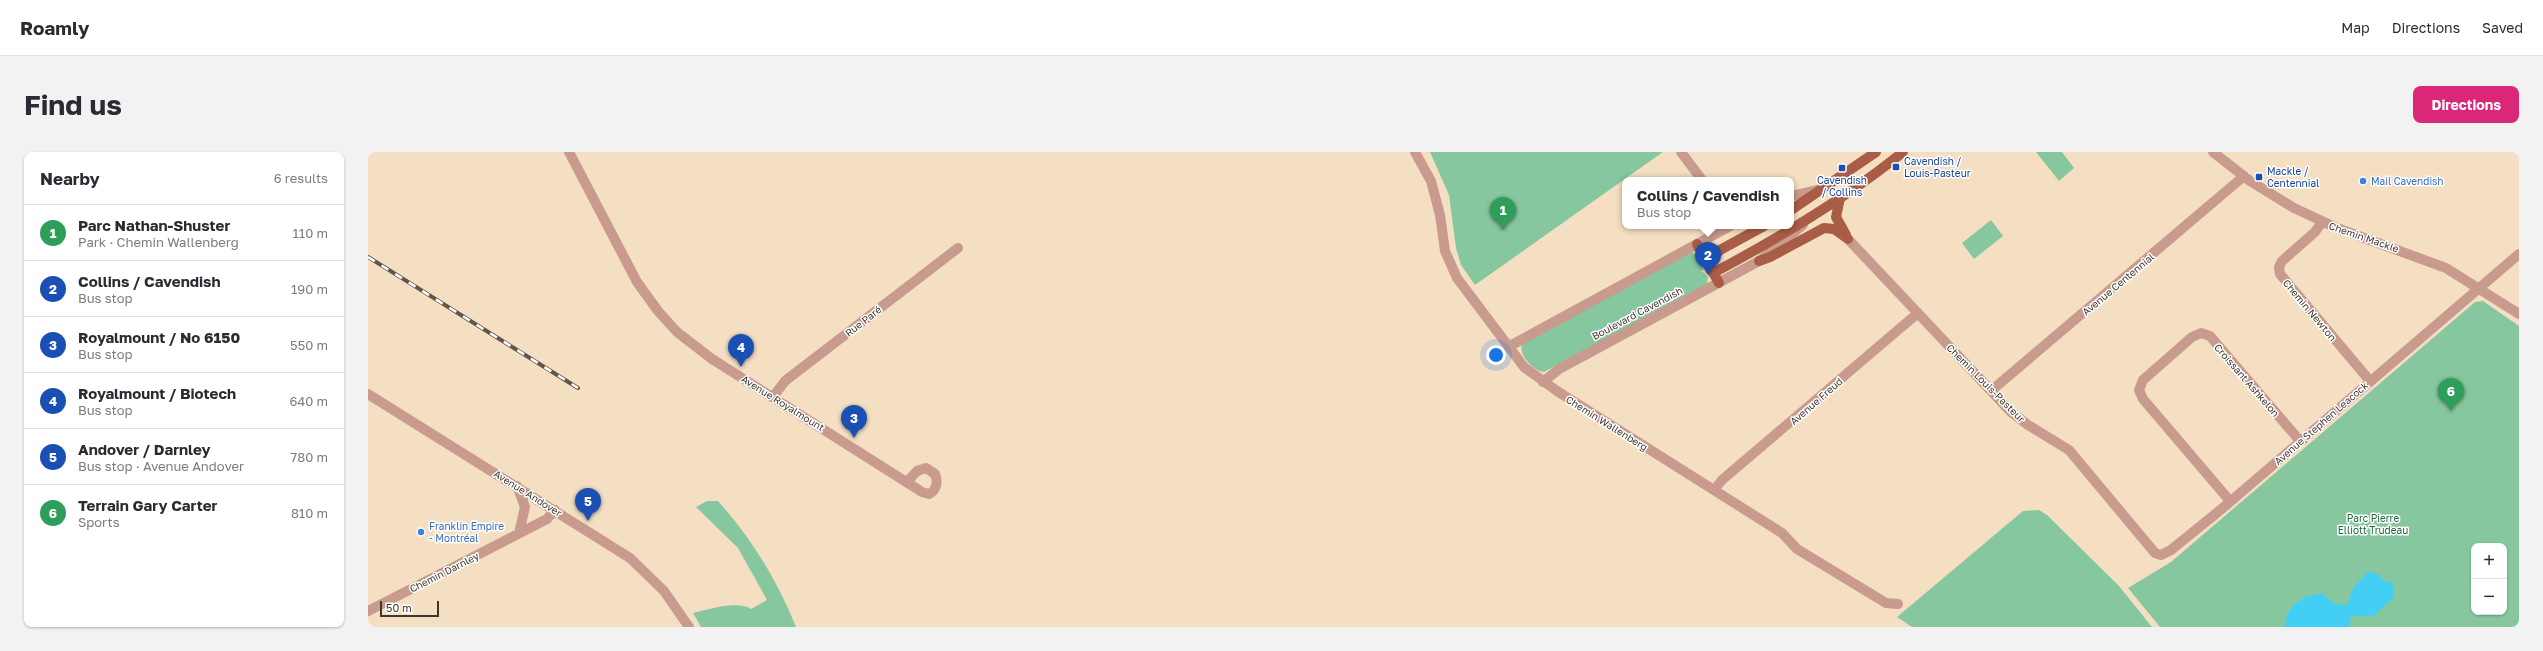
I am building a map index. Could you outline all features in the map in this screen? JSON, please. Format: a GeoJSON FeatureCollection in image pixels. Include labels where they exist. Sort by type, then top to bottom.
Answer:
{"type":"FeatureCollection","features":[{"type":"Feature","properties":{"kind":"main road"},"geometry":{"type":"LineString","coordinates":[[1794,208],[1876,152]]}},
{"type":"Feature","properties":{"kind":"main road","name":"Boulevard Cavendish"},"geometry":{"type":"LineString","coordinates":[[1794,228],[1840,198],[1903,152]]}},
{"type":"Feature","properties":{"kind":"main road"},"geometry":{"type":"LineString","coordinates":[[1840,198],[1836,218],[1848,238]]}},
{"type":"Feature","properties":{"kind":"main road"},"geometry":{"type":"LineString","coordinates":[[1759,261],[1770,257],[1824,228],[1834,229],[1848,238]]}},
{"type":"Feature","properties":{"kind":"main road"},"geometry":{"type":"LineString","coordinates":[[1708,263],[1720,250],[1758,229]]}},
{"type":"Feature","properties":{"kind":"main road","name":"Boulevard Cavendish"},"geometry":{"type":"LineString","coordinates":[[1713,273],[1780,237],[1792,229]]}},
{"type":"Feature","properties":{"kind":"main road"},"geometry":{"type":"LineString","coordinates":[[1697,244],[1719,283]]}},
{"type":"Feature","properties":{"kind":"street","name":"Avenue Royalmount"},"geometry":{"type":"LineString","coordinates":[[569,152],[631,272],[658,312],[696,348],[907,482]]}},
{"type":"Feature","properties":{"kind":"street","name":"Chemin Wallenberg"},"geometry":{"type":"LineString","coordinates":[[1414,152],[1431,181],[1437,201],[1445,251],[1451,267],[1464,288],[1524,367],[1543,382],[1782,533],[1797,549],[1886,603],[1898,604]]}},
{"type":"Feature","properties":{"kind":"street"},"geometry":{"type":"LineString","coordinates":[[1681,152],[1700,177]]}},
{"type":"Feature","properties":{"kind":"street","name":"Chemin Mackle"},"geometry":{"type":"LineString","coordinates":[[2213,152],[2244,176],[2281,201],[2322,222],[2423,258],[2480,287],[2519,314]]}},
{"type":"Feature","properties":{"kind":"street","name":"Avenue Centennial"},"geometry":{"type":"LineString","coordinates":[[1992,390],[2244,176]]}},
{"type":"Feature","properties":{"kind":"street"},"geometry":{"type":"LineString","coordinates":[[1794,195],[1823,188]]}},
{"type":"Feature","properties":{"kind":"street","name":"Boulevard Cavendish"},"geometry":{"type":"LineString","coordinates":[[1543,382],[1559,368],[1759,261],[1783,243],[1820,210]]}},
{"type":"Feature","properties":{"kind":"street","name":"Chemin Newton"},"geometry":{"type":"LineString","coordinates":[[2322,222],[2315,232],[2282,261],[2279,272],[2370,381]]}},
{"type":"Feature","properties":{"kind":"street"},"geometry":{"type":"LineString","coordinates":[[1508,346],[1724,229]]}},
{"type":"Feature","properties":{"kind":"street","name":"Chemin Louis-Pasteur"},"geometry":{"type":"LineString","coordinates":[[1848,238],[2019,418],[2069,450],[2155,553],[2160,555]]}},
{"type":"Feature","properties":{"kind":"street","name":"Rue Paré"},"geometry":{"type":"LineString","coordinates":[[773,397],[785,381],[958,248]]}},
{"type":"Feature","properties":{"kind":"street","name":"Avenue Stephen Leacock"},"geometry":{"type":"LineString","coordinates":[[2160,555],[2171,550],[2230,501],[2519,254]]}},
{"type":"Feature","properties":{"kind":"street","name":"Avenue Freud"},"geometry":{"type":"LineString","coordinates":[[1714,490],[1722,480],[1918,313]]}},
{"type":"Feature","properties":{"kind":"street","name":"Croissant Ashkelon"},"geometry":{"type":"LineString","coordinates":[[2230,501],[2143,399],[2140,392],[2143,380],[2192,337],[2201,333],[2212,338],[2300,441]]}},
{"type":"Feature","properties":{"kind":"street","name":"Avenue Andover"},"geometry":{"type":"LineString","coordinates":[[368,394],[596,535],[638,565],[668,596],[689,627]]}},
{"type":"Feature","properties":{"kind":"street"},"geometry":{"type":"LineString","coordinates":[[517,486],[525,507],[520,533]]}},
{"type":"Feature","properties":{"kind":"street","name":"Chemin Darnley"},"geometry":{"type":"LineString","coordinates":[[368,611],[547,519],[555,510]]}},
{"type":"Feature","properties":{"kind":"green space"},"geometry":{"type":"Polygon","coordinates":[[[1430,152],[1663,152],[1628,177],[1622,177],[1622,181],[1475,285],[1461,265],[1456,248],[1449,195],[1430,152]]]}},
{"type":"Feature","properties":{"kind":"green space"},"geometry":{"type":"Polygon","coordinates":[[[2036,152],[2062,152],[2074,168],[2059,181],[2036,152]]]}},
{"type":"Feature","properties":{"kind":"green space"},"geometry":{"type":"Polygon","coordinates":[[[1991,220],[2003,236],[1974,259],[1962,243],[1991,220]]]}},
{"type":"Feature","properties":{"kind":"green space"},"geometry":{"type":"Polygon","coordinates":[[[1691,252],[1696,255],[1704,269],[1701,271],[1708,277],[1707,284],[1544,372],[1532,366],[1522,353],[1522,344],[1691,252]]]}},
{"type":"Feature","properties":{"kind":"green space","name":"Parc Pierre Elliott Trudeau"},"geometry":{"type":"Polygon","coordinates":[[[2483,301],[2519,326],[2519,627],[2160,627],[2128,588],[2171,562],[2475,302],[2483,301]]]}},
{"type":"Feature","properties":{"kind":"green space"},"geometry":{"type":"Polygon","coordinates":[[[707,501],[718,501],[753,545],[781,593],[796,627],[701,627],[693,613],[732,605],[746,606],[751,609],[767,600],[738,548],[696,507],[707,501]]]}},
{"type":"Feature","properties":{"kind":"green space"},"geometry":{"type":"Polygon","coordinates":[[[2039,510],[2047,515],[2119,586],[2152,627],[1912,627],[1897,617],[2023,511],[2039,510]]]}},
{"type":"Feature","properties":{"kind":"water"},"geometry":{"type":"Polygon","coordinates":[[[2368,572],[2378,574],[2386,583],[2390,580],[2394,587],[2394,597],[2373,616],[2353,616],[2350,618],[2349,627],[2285,627],[2288,613],[2297,602],[2303,598],[2316,594],[2323,594],[2335,604],[2347,605],[2354,587],[2368,572]]]}},
{"type":"Feature","properties":{"kind":"railway"},"geometry":{"type":"LineString","coordinates":[[368,257],[578,388]]}},
{"type":"Feature","properties":{"kind":"place","name":"Cavendish / Louis-Pasteur"},"geometry":{"type":"Point","coordinates":[1896,167]}},
{"type":"Feature","properties":{"kind":"place","name":"Cavendish / Collins"},"geometry":{"type":"Point","coordinates":[1842,168]}},
{"type":"Feature","properties":{"kind":"place","name":"Mackle / Centennial"},"geometry":{"type":"Point","coordinates":[2259,177]}},
{"type":"Feature","properties":{"kind":"place","name":"Mail Cavendish"},"geometry":{"type":"Point","coordinates":[2363,181]}},
{"type":"Feature","properties":{"kind":"place","name":"Parc Nathan-Shuster"},"geometry":{"type":"Point","coordinates":[1503,230]}},
{"type":"Feature","properties":{"kind":"place","name":"Collins / Cavendish"},"geometry":{"type":"Point","coordinates":[1708,275]}},
{"type":"Feature","properties":{"kind":"place","name":"Royalmount / Biotech"},"geometry":{"type":"Point","coordinates":[741,367]}},
{"type":"Feature","properties":{"kind":"place","name":"Terrain Gary Carter"},"geometry":{"type":"Point","coordinates":[2451,411]}},
{"type":"Feature","properties":{"kind":"place","name":"Royalmount / No 6150"},"geometry":{"type":"Point","coordinates":[854,438]}},
{"type":"Feature","properties":{"kind":"place","name":"Andover / Darnley"},"geometry":{"type":"Point","coordinates":[588,521]}},
{"type":"Feature","properties":{"kind":"place","name":"Franklin Empire - Montréal"},"geometry":{"type":"Point","coordinates":[421,532]}}]}
